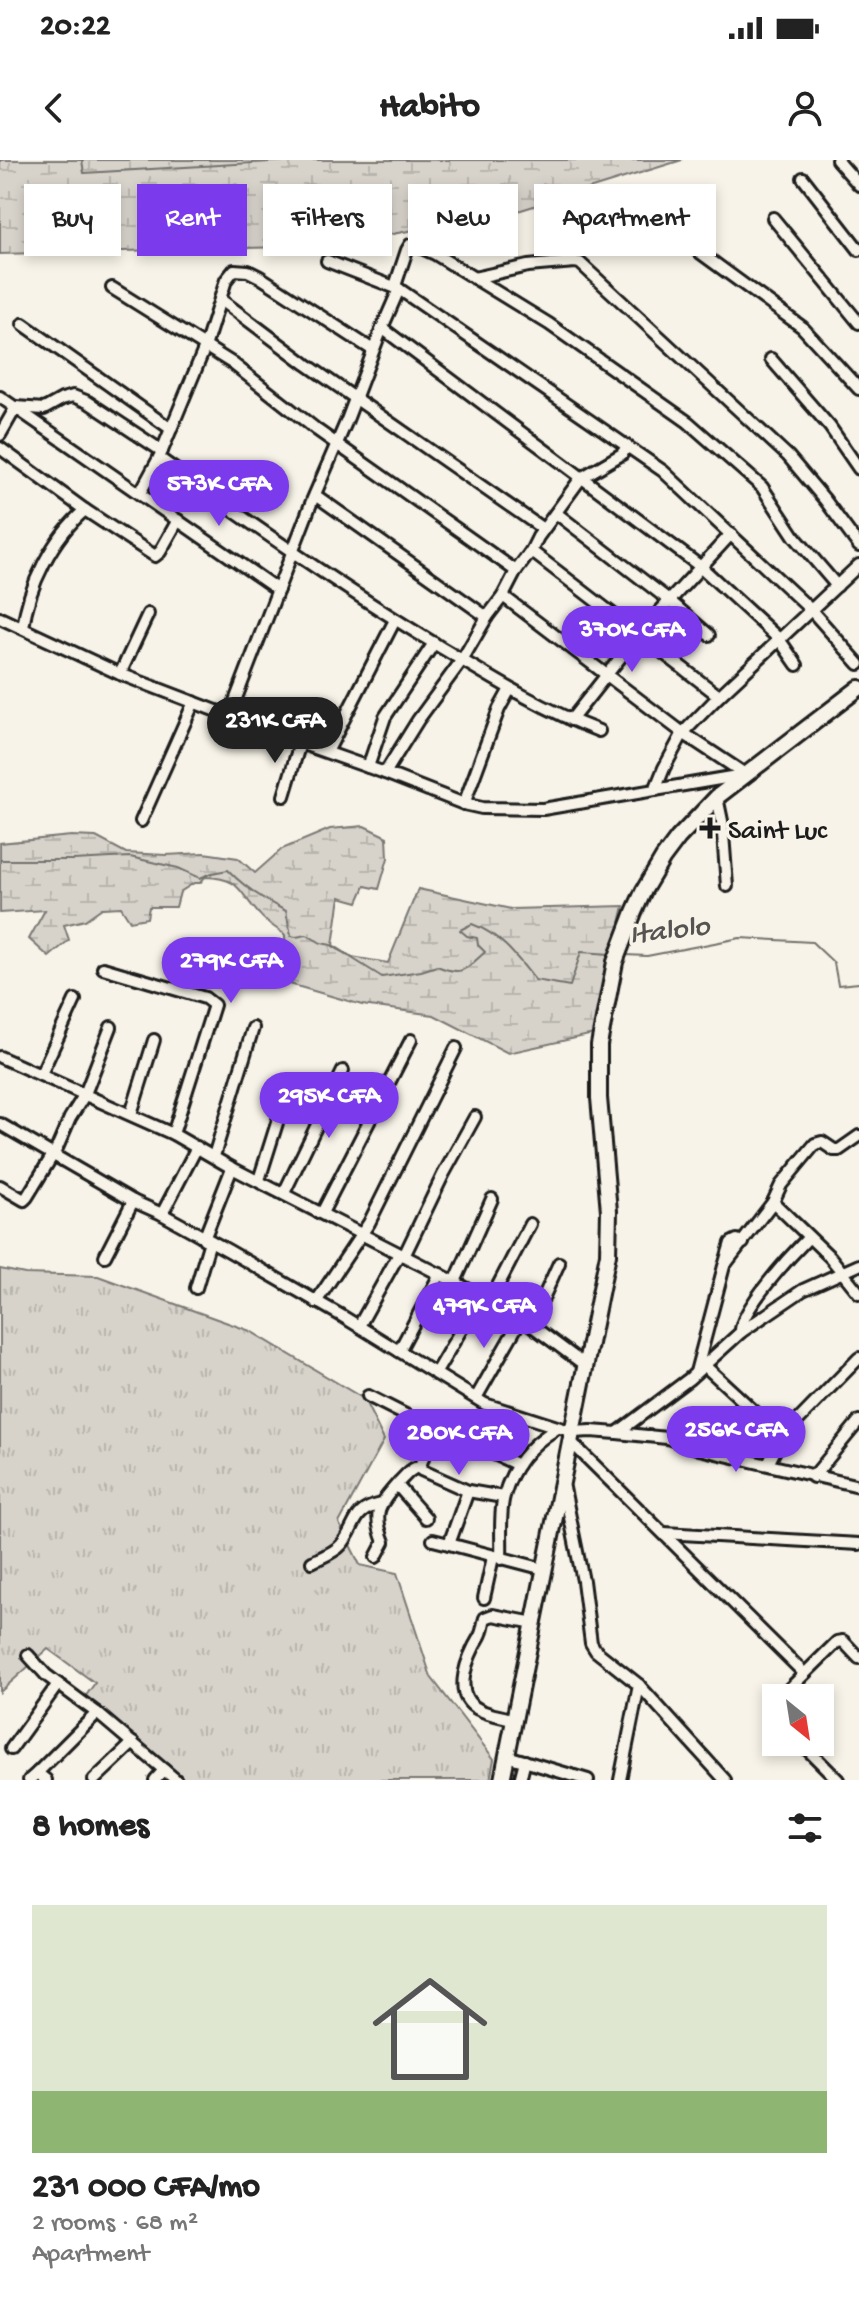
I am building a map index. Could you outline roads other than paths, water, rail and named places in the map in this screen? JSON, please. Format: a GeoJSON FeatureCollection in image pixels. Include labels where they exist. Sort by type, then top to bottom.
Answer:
{"type":"FeatureCollection","features":[{"type":"Feature","properties":{"kind":"highway"},"geometry":{"type":"LineString","coordinates":[[502,1780],[608,1254],[609,1211],[598,1070],[602,1021],[617,955],[644,890],[678,838],[717,797],[859,688]]}},
{"type":"Feature","properties":{"kind":"street"},"geometry":{"type":"LineString","coordinates":[[837,160],[859,185]]}},
{"type":"Feature","properties":{"kind":"street"},"geometry":{"type":"LineString","coordinates":[[803,178],[859,250]]}},
{"type":"Feature","properties":{"kind":"street"},"geometry":{"type":"LineString","coordinates":[[773,218],[859,323]]}},
{"type":"Feature","properties":{"kind":"street"},"geometry":{"type":"LineString","coordinates":[[231,717],[382,328],[410,245],[435,254],[549,324],[688,422],[762,487],[795,537],[837,586]]}},
{"type":"Feature","properties":{"kind":"street"},"geometry":{"type":"LineString","coordinates":[[705,256],[802,327],[859,389]]}},
{"type":"Feature","properties":{"kind":"street"},"geometry":{"type":"LineString","coordinates":[[327,261],[397,288],[663,471],[811,610],[859,664]]}},
{"type":"Feature","properties":{"kind":"street"},"geometry":{"type":"LineString","coordinates":[[474,278],[528,266],[580,263],[788,456],[859,546]]}},
{"type":"Feature","properties":{"kind":"street"},"geometry":{"type":"LineString","coordinates":[[140,493],[171,429],[205,347],[229,274],[234,270],[248,271],[373,350]]}},
{"type":"Feature","properties":{"kind":"street"},"geometry":{"type":"LineString","coordinates":[[112,288],[232,363],[337,444],[516,571]]}},
{"type":"Feature","properties":{"kind":"street"},"geometry":{"type":"LineString","coordinates":[[220,299],[306,364],[543,529]]}},
{"type":"Feature","properties":{"kind":"street"},"geometry":{"type":"LineString","coordinates":[[23,324],[171,429]]}},
{"type":"Feature","properties":{"kind":"street"},"geometry":{"type":"LineString","coordinates":[[382,328],[701,567],[779,639],[797,665]]}},
{"type":"Feature","properties":{"kind":"street"},"geometry":{"type":"LineString","coordinates":[[771,359],[830,427],[859,469]]}},
{"type":"Feature","properties":{"kind":"street"},"geometry":{"type":"LineString","coordinates":[[16,407],[44,409],[73,396],[88,402],[292,554],[510,689],[599,731]]}},
{"type":"Feature","properties":{"kind":"street"},"geometry":{"type":"LineString","coordinates":[[0,397],[278,590]]}},
{"type":"Feature","properties":{"kind":"street"},"geometry":{"type":"LineString","coordinates":[[0,435],[16,407]]}},
{"type":"Feature","properties":{"kind":"street"},"geometry":{"type":"LineString","coordinates":[[0,448],[155,556],[178,520]]}},
{"type":"Feature","properties":{"kind":"street"},"geometry":{"type":"LineString","coordinates":[[385,773],[418,720],[462,660],[543,529],[581,478],[622,454],[626,448]]}},
{"type":"Feature","properties":{"kind":"street"},"geometry":{"type":"LineString","coordinates":[[315,495],[487,617]]}},
{"type":"Feature","properties":{"kind":"street"},"geometry":{"type":"LineString","coordinates":[[23,628],[33,583],[66,529],[85,510]]}},
{"type":"Feature","properties":{"kind":"street"},"geometry":{"type":"LineString","coordinates":[[556,513],[709,635]]}},
{"type":"Feature","properties":{"kind":"street"},"geometry":{"type":"LineString","coordinates":[[571,720],[639,634],[731,534]]}},
{"type":"Feature","properties":{"kind":"street"},"geometry":{"type":"LineString","coordinates":[[531,551],[719,696]]}},
{"type":"Feature","properties":{"kind":"street"},"geometry":{"type":"LineString","coordinates":[[655,790],[667,760],[683,733],[859,565]]}},
{"type":"Feature","properties":{"kind":"street"},"geometry":{"type":"LineString","coordinates":[[503,596],[605,676],[745,774]]}},
{"type":"Feature","properties":{"kind":"street"},"geometry":{"type":"LineString","coordinates":[[120,674],[148,614]]}},
{"type":"Feature","properties":{"kind":"street"},"geometry":{"type":"LineString","coordinates":[[0,618],[120,674],[464,804],[501,810],[543,809],[745,774]]}},
{"type":"Feature","properties":{"kind":"street"},"geometry":{"type":"LineString","coordinates":[[327,752],[395,620]]}},
{"type":"Feature","properties":{"kind":"street"},"geometry":{"type":"LineString","coordinates":[[368,767],[385,717],[434,643]]}},
{"type":"Feature","properties":{"kind":"street"},"geometry":{"type":"LineString","coordinates":[[464,804],[499,709],[510,689]]}},
{"type":"Feature","properties":{"kind":"street"},"geometry":{"type":"LineString","coordinates":[[141,821],[194,702]]}},
{"type":"Feature","properties":{"kind":"street"},"geometry":{"type":"LineString","coordinates":[[284,796],[300,743]]}},
{"type":"Feature","properties":{"kind":"street"},"geometry":{"type":"LineString","coordinates":[[717,797],[727,886]]}},
{"type":"Feature","properties":{"kind":"street"},"geometry":{"type":"LineString","coordinates":[[103,968],[205,998],[214,1005],[173,1134]]}},
{"type":"Feature","properties":{"kind":"street"},"geometry":{"type":"LineString","coordinates":[[41,1074],[75,1000]]}},
{"type":"Feature","properties":{"kind":"street"},"geometry":{"type":"LineString","coordinates":[[0,1186],[24,1200],[54,1154],[85,1094],[111,1027]]}},
{"type":"Feature","properties":{"kind":"street"},"geometry":{"type":"LineString","coordinates":[[214,1156],[253,1028]]}},
{"type":"Feature","properties":{"kind":"street"},"geometry":{"type":"LineString","coordinates":[[131,1114],[154,1040]]}},
{"type":"Feature","properties":{"kind":"street"},"geometry":{"type":"LineString","coordinates":[[322,1213],[411,1040]]}},
{"type":"Feature","properties":{"kind":"street"},"geometry":{"type":"LineString","coordinates":[[316,1302],[362,1234],[456,1048]]}},
{"type":"Feature","properties":{"kind":"street"},"geometry":{"type":"LineString","coordinates":[[0,1057],[173,1134],[232,1168],[486,1298],[557,1343],[586,1366]]}},
{"type":"Feature","properties":{"kind":"street"},"geometry":{"type":"LineString","coordinates":[[284,1193],[343,1071]]}},
{"type":"Feature","properties":{"kind":"street"},"geometry":{"type":"LineString","coordinates":[[259,1180],[283,1104]]}},
{"type":"Feature","properties":{"kind":"street"},"geometry":{"type":"LineString","coordinates":[[359,1326],[475,1117]]}},
{"type":"Feature","properties":{"kind":"street"},"geometry":{"type":"LineString","coordinates":[[2,1128],[54,1154],[359,1326],[485,1404],[572,1437],[804,1673]]}},
{"type":"Feature","properties":{"kind":"street"},"geometry":{"type":"LineString","coordinates":[[700,1370],[724,1266],[773,1202],[781,1185],[815,1144],[822,1142],[839,1150],[859,1136]]}},
{"type":"Feature","properties":{"kind":"street"},"geometry":{"type":"LineString","coordinates":[[162,1214],[197,1147]]}},
{"type":"Feature","properties":{"kind":"street"},"geometry":{"type":"LineString","coordinates":[[196,1288],[207,1240],[232,1168]]}},
{"type":"Feature","properties":{"kind":"street"},"geometry":{"type":"LineString","coordinates":[[455,1282],[492,1199]]}},
{"type":"Feature","properties":{"kind":"street"},"geometry":{"type":"LineString","coordinates":[[105,1256],[133,1201]]}},
{"type":"Feature","properties":{"kind":"street"},"geometry":{"type":"LineString","coordinates":[[773,1202],[830,1257],[859,1293]]}},
{"type":"Feature","properties":{"kind":"street"},"geometry":{"type":"LineString","coordinates":[[435,1374],[486,1298],[530,1224]]}},
{"type":"Feature","properties":{"kind":"street"},"geometry":{"type":"LineString","coordinates":[[741,1332],[740,1324],[751,1308],[808,1238]]}},
{"type":"Feature","properties":{"kind":"street"},"geometry":{"type":"LineString","coordinates":[[476,1398],[526,1322],[559,1263]]}},
{"type":"Feature","properties":{"kind":"street"},"geometry":{"type":"LineString","coordinates":[[617,1433],[672,1393],[741,1332],[803,1290],[859,1265]]}},
{"type":"Feature","properties":{"kind":"street"},"geometry":{"type":"LineString","coordinates":[[399,1351],[440,1274]]}},
{"type":"Feature","properties":{"kind":"street"},"geometry":{"type":"LineString","coordinates":[[768,1464],[782,1437],[859,1358]]}},
{"type":"Feature","properties":{"kind":"street"},"geometry":{"type":"LineString","coordinates":[[700,1370],[782,1437]]}},
{"type":"Feature","properties":{"kind":"street"},"geometry":{"type":"LineString","coordinates":[[368,1396],[439,1432]]}},
{"type":"Feature","properties":{"kind":"street"},"geometry":{"type":"LineString","coordinates":[[813,1477],[859,1421]]}},
{"type":"Feature","properties":{"kind":"street"},"geometry":{"type":"LineString","coordinates":[[484,1598],[497,1558],[503,1497],[518,1465],[536,1442],[556,1429]]}},
{"type":"Feature","properties":{"kind":"street"},"geometry":{"type":"LineString","coordinates":[[572,1437],[591,1431],[667,1438],[699,1449],[859,1486]]}},
{"type":"Feature","properties":{"kind":"street"},"geometry":{"type":"LineString","coordinates":[[376,1557],[384,1542],[377,1525],[381,1504],[411,1469],[420,1466],[433,1435],[446,1432],[518,1465]]}},
{"type":"Feature","properties":{"kind":"street"},"geometry":{"type":"LineString","coordinates":[[420,1466],[425,1473],[468,1491],[503,1497]]}},
{"type":"Feature","properties":{"kind":"street"},"geometry":{"type":"LineString","coordinates":[[563,1482],[583,1581],[591,1643],[596,1651],[639,1685],[725,1780]]}},
{"type":"Feature","properties":{"kind":"street"},"geometry":{"type":"LineString","coordinates":[[397,1485],[426,1518]]}},
{"type":"Feature","properties":{"kind":"street"},"geometry":{"type":"LineString","coordinates":[[449,1544],[468,1491]]}},
{"type":"Feature","properties":{"kind":"street"},"geometry":{"type":"LineString","coordinates":[[312,1562],[344,1542],[355,1520],[367,1507],[381,1504]]}},
{"type":"Feature","properties":{"kind":"street"},"geometry":{"type":"LineString","coordinates":[[664,1533],[859,1544]]}},
{"type":"Feature","properties":{"kind":"street"},"geometry":{"type":"LineString","coordinates":[[433,1540],[544,1569]]}},
{"type":"Feature","properties":{"kind":"street"},"geometry":{"type":"LineString","coordinates":[[514,1720],[478,1710],[470,1703],[465,1695],[466,1666],[485,1618],[493,1615],[534,1623]]}},
{"type":"Feature","properties":{"kind":"street"},"geometry":{"type":"LineString","coordinates":[[793,1684],[840,1640],[859,1658]]}},
{"type":"Feature","properties":{"kind":"street"},"geometry":{"type":"LineString","coordinates":[[28,1655],[58,1684],[176,1780]]}},
{"type":"Feature","properties":{"kind":"street"},"geometry":{"type":"LineString","coordinates":[[11,1749],[58,1684]]}},
{"type":"Feature","properties":{"kind":"street"},"geometry":{"type":"LineString","coordinates":[[620,1780],[639,1685]]}},
{"type":"Feature","properties":{"kind":"street"},"geometry":{"type":"LineString","coordinates":[[37,1778],[97,1713]]}},
{"type":"Feature","properties":{"kind":"street"},"geometry":{"type":"LineString","coordinates":[[94,1780],[133,1743]]}},
{"type":"Feature","properties":{"kind":"street"},"geometry":{"type":"LineString","coordinates":[[507,1756],[588,1780]]}},
{"type":"Feature","properties":{"kind":"street"},"geometry":{"type":"LineString","coordinates":[[814,1756],[838,1780]]}},
{"type":"Feature","properties":{"kind":"street"},"geometry":{"type":"LineString","coordinates":[[520,1780],[525,1761]]}},
{"type":"Feature","properties":{"kind":"street"},"geometry":{"type":"LineString","coordinates":[[155,1780],[164,1770]]}},
{"type":"Feature","properties":{"kind":"waterway"},"geometry":{"type":"LineString","coordinates":[[82,160],[84,173],[304,160]]}},
{"type":"Feature","properties":{"kind":"waterway","name":"Italolo"},"geometry":{"type":"LineString","coordinates":[[0,860],[130,857],[178,868],[200,878],[228,870],[255,893],[286,911],[291,936],[307,935],[331,945],[382,977],[437,966],[453,971],[464,970],[485,952],[478,945],[477,938],[467,936],[460,930],[472,924],[499,940],[535,980],[570,986],[581,952],[611,954]]}},
{"type":"Feature","properties":{"kind":"waterway","name":"Italolo"},"geometry":{"type":"LineString","coordinates":[[625,955],[647,956],[740,938],[812,942],[834,963],[838,985],[859,983]]}},
{"type":"Feature","properties":{"kind":"place","name":"Saint Luc"},"geometry":{"type":"Point","coordinates":[710,828]}}]}
